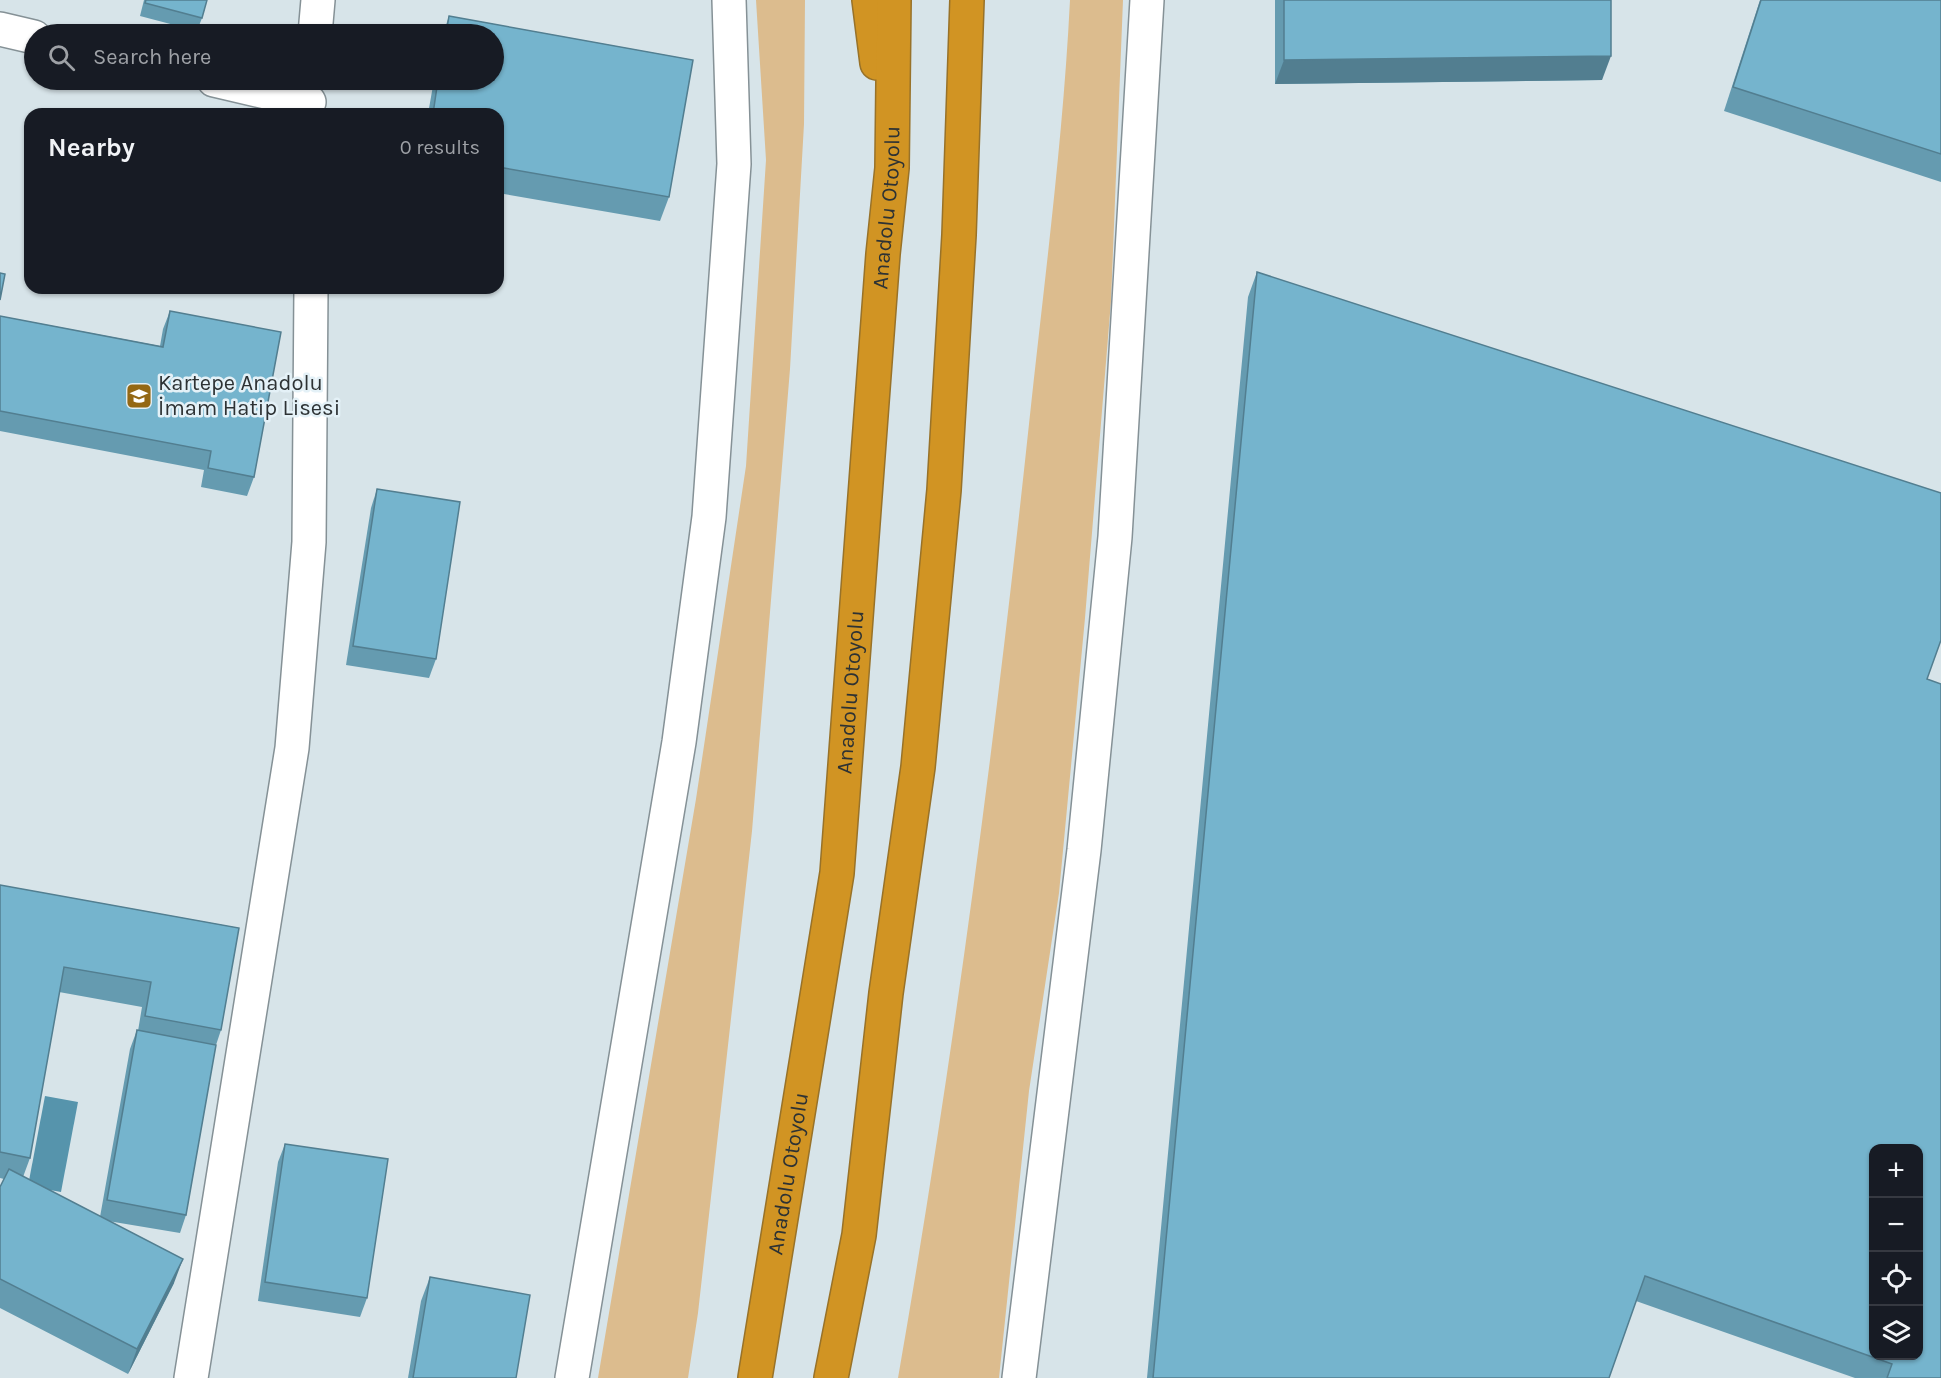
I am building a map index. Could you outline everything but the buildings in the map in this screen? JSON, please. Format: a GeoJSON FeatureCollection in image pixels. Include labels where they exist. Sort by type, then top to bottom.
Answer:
{"type":"FeatureCollection","features":[{"type":"Feature","properties":{"kind":"highway"},"geometry":{"type":"LineString","coordinates":[[868,0],[892,168]]}},
{"type":"Feature","properties":{"kind":"highway","name":"Anadolu Otoyolu"},"geometry":{"type":"LineString","coordinates":[[755,1378],[837,873],[882,254],[892,168],[894,0]]}},
{"type":"Feature","properties":{"kind":"highway"},"geometry":{"type":"LineString","coordinates":[[831,1378],[859,1235],[886,993],[918,767],[944,490],[959,235],[967,0]]}},
{"type":"Feature","properties":{"kind":"street"},"geometry":{"type":"LineString","coordinates":[[316,24],[318,0]]}},
{"type":"Feature","properties":{"kind":"street"},"geometry":{"type":"LineString","coordinates":[[572,1378],[679,742],[709,517],[734,164],[729,0]]}},
{"type":"Feature","properties":{"kind":"street"},"geometry":{"type":"LineString","coordinates":[[1019,1378],[1084,850],[1114,549],[1147,0]]}},
{"type":"Feature","properties":{"kind":"street"},"geometry":{"type":"LineString","coordinates":[[0,29],[24,35]]}},
{"type":"Feature","properties":{"kind":"street"},"geometry":{"type":"LineString","coordinates":[[264,90],[310,99]]}},
{"type":"Feature","properties":{"kind":"street"},"geometry":{"type":"LineString","coordinates":[[191,1378],[292,748],[309,542],[311,294]]}},
{"type":"Feature","properties":{"kind":"shaded area"},"geometry":{"type":"Polygon","coordinates":[[[756,0],[805,0],[804,124],[790,369],[752,831],[698,1313],[688,1378],[598,1378],[696,799],[746,466],[766,160],[756,0]]]}},
{"type":"Feature","properties":{"kind":"shaded area"},"geometry":{"type":"Polygon","coordinates":[[[1070,0],[1123,0],[1111,301],[1085,618],[1059,893],[1029,1091],[999,1378],[898,1378],[955,1021],[987,783],[1052,212],[1063,106],[1070,0]]]}},
{"type":"Feature","properties":{"kind":"water"},"geometry":{"type":"Polygon","coordinates":[[[45,1096],[78,1102],[61,1192],[28,1186],[45,1096]]]}},
{"type":"Feature","properties":{"kind":"place","name":"Kartepe Anadolu İmam Hatip Lisesi"},"geometry":{"type":"Point","coordinates":[139,396]}}]}
